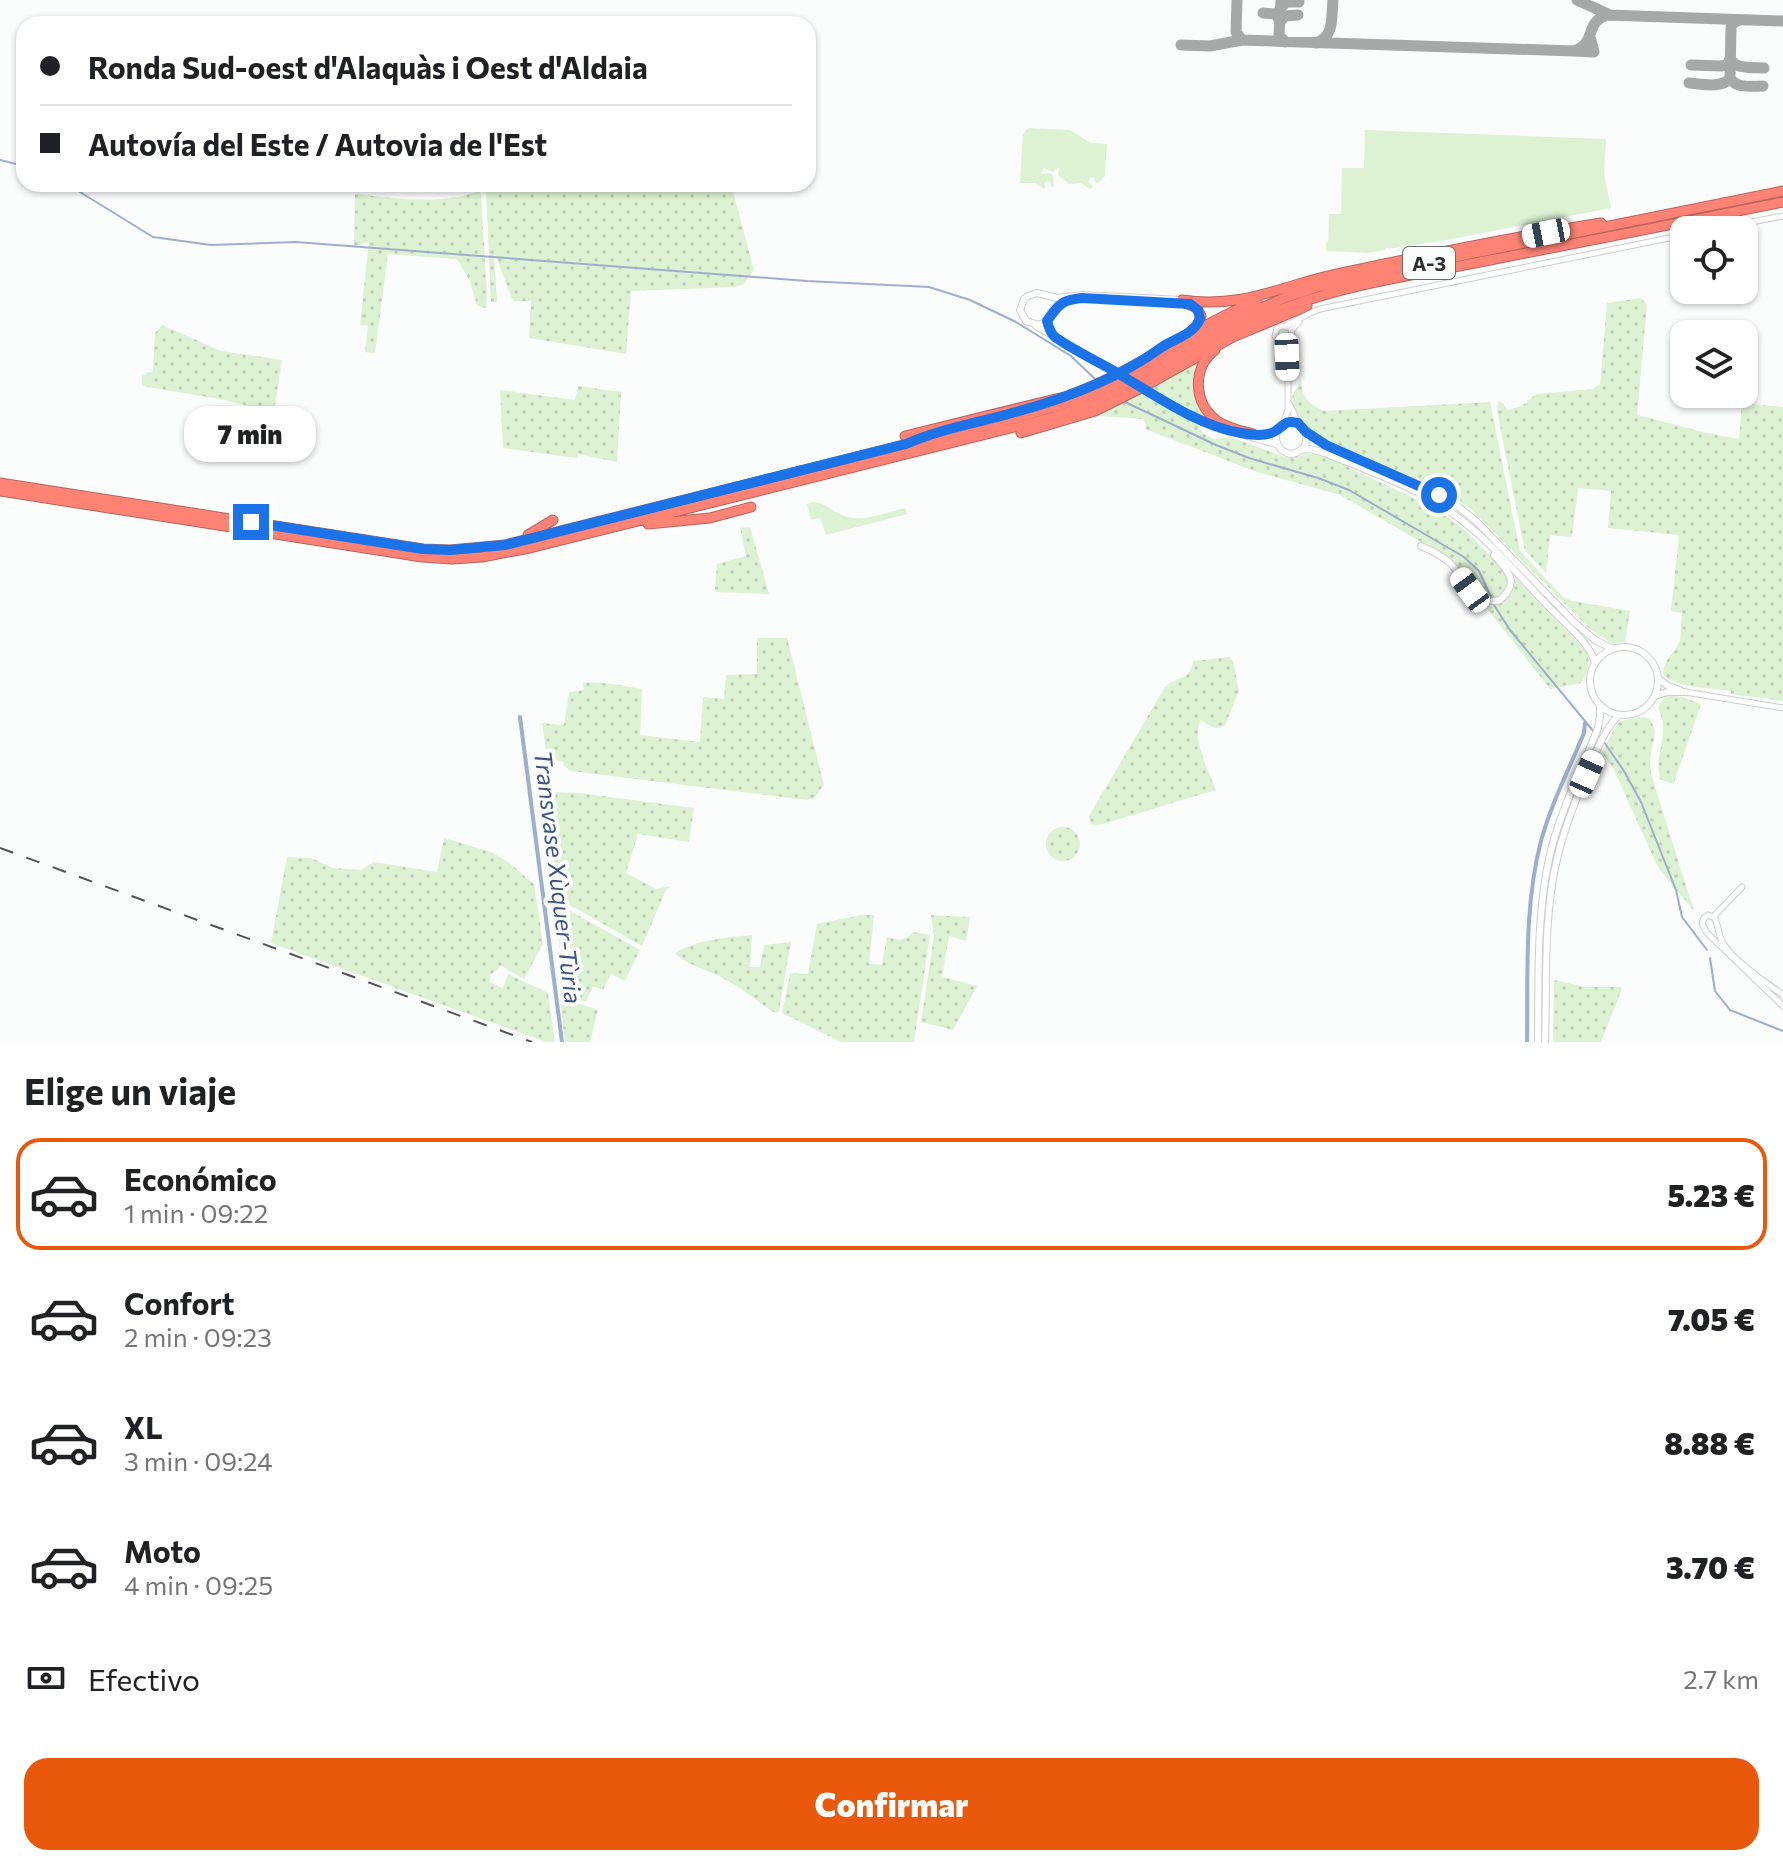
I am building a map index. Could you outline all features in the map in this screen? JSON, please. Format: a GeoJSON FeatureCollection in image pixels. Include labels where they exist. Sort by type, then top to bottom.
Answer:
{"type":"FeatureCollection","features":[{"type":"Feature","properties":{"kind":"highway","name":"A-3"},"geometry":{"type":"LineString","coordinates":[[1138,380],[1228,323],[1284,298],[1321,286],[1783,191]]}},
{"type":"Feature","properties":{"kind":"highway"},"geometry":{"type":"LineString","coordinates":[[1181,302],[1247,299],[1332,275],[1464,248],[1743,199]]}},
{"type":"Feature","properties":{"kind":"highway","name":"A-3"},"geometry":{"type":"LineString","coordinates":[[0,491],[422,557],[452,559],[506,554],[1054,417],[1138,380],[1231,330],[1323,295],[1783,202]]}},
{"type":"Feature","properties":{"kind":"highway"},"geometry":{"type":"LineString","coordinates":[[1021,433],[1275,318],[1339,295],[1396,283],[1425,273]]}},
{"type":"Feature","properties":{"kind":"highway"},"geometry":{"type":"LineString","coordinates":[[1155,354],[1236,310],[1296,285]]}},
{"type":"Feature","properties":{"kind":"highway"},"geometry":{"type":"LineString","coordinates":[[1138,380],[1161,348],[1198,324],[1201,316],[1196,307],[1181,302]]}},
{"type":"Feature","properties":{"kind":"highway"},"geometry":{"type":"LineString","coordinates":[[1238,335],[1208,355],[1200,371],[1199,395],[1218,421],[1253,434]]}},
{"type":"Feature","properties":{"kind":"highway"},"geometry":{"type":"LineString","coordinates":[[906,440],[1064,397],[1090,400]]}},
{"type":"Feature","properties":{"kind":"highway","name":"A-3"},"geometry":{"type":"LineString","coordinates":[[0,483],[423,549],[480,548],[505,545],[906,440],[1090,400]]}},
{"type":"Feature","properties":{"kind":"highway"},"geometry":{"type":"LineString","coordinates":[[613,529],[710,518],[751,507]]}},
{"type":"Feature","properties":{"kind":"highway"},"geometry":{"type":"LineString","coordinates":[[480,548],[531,534],[553,520]]}},
{"type":"Feature","properties":{"kind":"main road"},"geometry":{"type":"LineString","coordinates":[[1181,302],[1083,295],[1057,298],[1037,293],[1022,302],[1020,310],[1023,317],[1034,325],[1113,370],[1138,380],[1192,415],[1276,444],[1287,453],[1310,449],[1325,453],[1448,510],[1472,528],[1529,586],[1592,652],[1595,663]]}},
{"type":"Feature","properties":{"kind":"main road"},"geometry":{"type":"LineString","coordinates":[[1046,297],[1052,311]]}},
{"type":"Feature","properties":{"kind":"main road"},"geometry":{"type":"LineString","coordinates":[[1034,325],[1047,321],[1052,311],[1065,301],[1082,298],[1181,302]]}},
{"type":"Feature","properties":{"kind":"main road"},"geometry":{"type":"LineString","coordinates":[[1047,321],[1053,336]]}},
{"type":"Feature","properties":{"kind":"main road"},"geometry":{"type":"LineString","coordinates":[[1239,433],[1264,435],[1288,422],[1298,423],[1326,445],[1421,486],[1456,505],[1476,521],[1575,623],[1595,640],[1613,649]]}},
{"type":"Feature","properties":{"kind":"main road"},"geometry":{"type":"LineString","coordinates":[[1276,444],[1277,430]]}},
{"type":"Feature","properties":{"kind":"main road"},"geometry":{"type":"LineString","coordinates":[[1301,450],[1307,442],[1306,432]]}},
{"type":"Feature","properties":{"kind":"main road"},"geometry":{"type":"LineString","coordinates":[[1421,546],[1451,564],[1478,599],[1490,602],[1500,600],[1510,588],[1512,580],[1508,571],[1448,510]]}},
{"type":"Feature","properties":{"kind":"main road"},"geometry":{"type":"LineString","coordinates":[[1613,649],[1637,649],[1654,663],[1659,679],[1655,696],[1639,712],[1619,715],[1609,711],[1600,705],[1591,690],[1590,680],[1595,663],[1613,649]]}},
{"type":"Feature","properties":{"kind":"main road"},"geometry":{"type":"LineString","coordinates":[[1659,679],[1685,692]]}},
{"type":"Feature","properties":{"kind":"main road"},"geometry":{"type":"LineString","coordinates":[[1655,696],[1685,692]]}},
{"type":"Feature","properties":{"kind":"main road"},"geometry":{"type":"LineString","coordinates":[[1538,1042],[1541,921],[1547,870],[1558,827],[1598,728],[1600,705]]}},
{"type":"Feature","properties":{"kind":"main road"},"geometry":{"type":"LineString","coordinates":[[1545,1042],[1548,922],[1556,860],[1575,801],[1599,746],[1619,715]]}},
{"type":"Feature","properties":{"kind":"street"},"geometry":{"type":"LineString","coordinates":[[1758,221],[1783,216]]}},
{"type":"Feature","properties":{"kind":"street"},"geometry":{"type":"LineString","coordinates":[[1289,329],[1310,313],[1349,303],[1670,238]]}},
{"type":"Feature","properties":{"kind":"street"},"geometry":{"type":"LineString","coordinates":[[1287,357],[1276,339],[1276,331],[1280,327],[1289,329]]}},
{"type":"Feature","properties":{"kind":"street"},"geometry":{"type":"LineString","coordinates":[[1283,424],[1288,414],[1287,357],[1292,337],[1289,329]]}},
{"type":"Feature","properties":{"kind":"street"},"geometry":{"type":"LineString","coordinates":[[1280,343],[1289,342]]}},
{"type":"Feature","properties":{"kind":"street"},"geometry":{"type":"LineString","coordinates":[[1288,392],[1298,423]]}},
{"type":"Feature","properties":{"kind":"street"},"geometry":{"type":"LineString","coordinates":[[1685,692],[1783,708]]}},
{"type":"Feature","properties":{"kind":"street"},"geometry":{"type":"LineString","coordinates":[[1704,928],[1715,927],[1715,920],[1722,908],[1742,887]]}},
{"type":"Feature","properties":{"kind":"street"},"geometry":{"type":"LineString","coordinates":[[1783,995],[1730,950],[1723,942],[1715,920],[1708,915],[1704,918],[1704,928],[1720,947],[1783,1006]]}},
{"type":"Feature","properties":{"kind":"green space"},"geometry":{"type":"Polygon","coordinates":[[[1030,128],[1070,130],[1091,143],[1107,144],[1105,176],[1098,183],[1094,177],[1090,178],[1088,182],[1093,186],[1090,189],[1081,183],[1069,184],[1058,175],[1059,167],[1053,172],[1043,168],[1042,174],[1053,175],[1054,187],[1049,181],[1044,183],[1044,189],[1035,183],[1020,183],[1023,135],[1030,128]]]}},
{"type":"Feature","properties":{"kind":"green space"},"geometry":{"type":"Polygon","coordinates":[[[1365,130],[1606,139],[1604,174],[1611,208],[1369,253],[1326,251],[1329,214],[1341,214],[1342,168],[1364,168],[1365,130]]]}},
{"type":"Feature","properties":{"kind":"green space"},"geometry":{"type":"Polygon","coordinates":[[[486,192],[733,192],[754,270],[744,284],[736,287],[631,291],[626,354],[529,338],[531,301],[513,301],[495,254],[497,302],[491,302],[486,192]]]}},
{"type":"Feature","properties":{"kind":"green space"},"geometry":{"type":"Polygon","coordinates":[[[481,193],[486,308],[477,306],[470,281],[457,259],[388,254],[375,353],[365,352],[368,325],[360,325],[369,242],[354,246],[355,194],[433,200],[481,193]]]}},
{"type":"Feature","properties":{"kind":"green space"},"geometry":{"type":"Polygon","coordinates":[[[1641,298],[1647,305],[1637,415],[1739,439],[1742,408],[1758,408],[1758,405],[1783,407],[1783,701],[1685,685],[1663,674],[1665,664],[1680,640],[1682,613],[1671,611],[1679,535],[1608,528],[1611,491],[1578,488],[1572,537],[1550,535],[1546,573],[1524,547],[1497,411],[1498,401],[1507,410],[1522,406],[1536,394],[1594,389],[1600,385],[1607,303],[1641,298]]]}},
{"type":"Feature","properties":{"kind":"green space"},"geometry":{"type":"Polygon","coordinates":[[[162,325],[221,351],[282,360],[274,412],[142,386],[142,376],[153,371],[155,333],[162,325]]]}},
{"type":"Feature","properties":{"kind":"green space"},"geometry":{"type":"Polygon","coordinates":[[[1204,356],[1197,372],[1211,420],[1150,388],[1204,356]]]}},
{"type":"Feature","properties":{"kind":"green space"},"geometry":{"type":"Polygon","coordinates":[[[1301,379],[1307,399],[1324,411],[1490,402],[1520,551],[1563,597],[1630,611],[1625,642],[1612,643],[1590,629],[1470,508],[1435,487],[1316,435],[1293,407],[1292,397],[1301,379]]]}},
{"type":"Feature","properties":{"kind":"green space"},"geometry":{"type":"Polygon","coordinates":[[[578,386],[621,392],[617,462],[578,454],[577,458],[503,448],[500,390],[575,400],[578,386]]]}},
{"type":"Feature","properties":{"kind":"green space"},"geometry":{"type":"Polygon","coordinates":[[[1141,393],[1198,425],[1203,433],[1214,439],[1231,437],[1292,458],[1320,454],[1437,509],[1466,531],[1506,572],[1509,583],[1503,595],[1489,600],[1475,592],[1447,557],[1340,495],[1257,472],[1145,429],[1143,419],[1099,416],[1097,413],[1141,393]]]}},
{"type":"Feature","properties":{"kind":"green space"},"geometry":{"type":"Polygon","coordinates":[[[813,502],[849,517],[865,518],[905,508],[907,514],[826,535],[820,518],[811,520],[807,504],[813,502]]]}},
{"type":"Feature","properties":{"kind":"green space"},"geometry":{"type":"Polygon","coordinates":[[[750,527],[769,594],[716,592],[717,564],[746,556],[740,528],[750,527]]]}},
{"type":"Feature","properties":{"kind":"green space"},"geometry":{"type":"Polygon","coordinates":[[[1515,577],[1587,652],[1588,668],[1581,683],[1550,689],[1485,606],[1498,605],[1507,599],[1513,590],[1515,577]]]}},
{"type":"Feature","properties":{"kind":"green space"},"geometry":{"type":"Polygon","coordinates":[[[757,638],[787,638],[824,785],[813,799],[571,771],[563,765],[564,762],[547,757],[542,723],[564,725],[569,692],[584,690],[583,683],[642,689],[640,735],[700,742],[703,697],[724,699],[726,675],[757,674],[757,638]]]}},
{"type":"Feature","properties":{"kind":"green space"},"geometry":{"type":"Polygon","coordinates":[[[1230,657],[1239,692],[1225,725],[1216,728],[1201,720],[1198,727],[1202,755],[1216,790],[1103,824],[1090,823],[1089,816],[1165,687],[1186,676],[1193,661],[1230,657]]]}},
{"type":"Feature","properties":{"kind":"green space"},"geometry":{"type":"Polygon","coordinates":[[[1668,695],[1701,704],[1672,784],[1660,779],[1659,771],[1663,726],[1658,707],[1668,695]]]}},
{"type":"Feature","properties":{"kind":"green space"},"geometry":{"type":"Polygon","coordinates":[[[1637,717],[1648,718],[1654,728],[1651,774],[1694,911],[1657,865],[1614,770],[1602,752],[1617,724],[1637,717]]]}},
{"type":"Feature","properties":{"kind":"green space"},"geometry":{"type":"Polygon","coordinates":[[[552,792],[694,808],[689,842],[638,834],[626,873],[656,889],[671,886],[666,890],[642,946],[554,896],[542,807],[543,799],[552,792]]]}},
{"type":"Feature","properties":{"kind":"green space"},"geometry":{"type":"Polygon","coordinates":[[[1063,827],[1075,832],[1080,844],[1075,856],[1063,861],[1051,856],[1046,844],[1051,832],[1063,827]]]}},
{"type":"Feature","properties":{"kind":"green space"},"geometry":{"type":"Polygon","coordinates":[[[444,838],[491,852],[534,884],[543,944],[524,979],[501,966],[491,975],[489,982],[503,988],[508,974],[548,993],[555,1042],[546,1042],[271,943],[287,857],[311,858],[333,868],[361,870],[374,862],[437,872],[444,838]]]}},
{"type":"Feature","properties":{"kind":"green space"},"geometry":{"type":"Polygon","coordinates":[[[558,904],[640,950],[625,981],[611,974],[603,990],[593,986],[586,1002],[565,994],[555,907],[558,904]]]}},
{"type":"Feature","properties":{"kind":"green space"},"geometry":{"type":"Polygon","coordinates":[[[874,915],[869,964],[882,965],[887,937],[901,939],[913,932],[930,935],[914,1042],[841,1042],[782,1013],[790,973],[808,974],[817,924],[874,915]]]}},
{"type":"Feature","properties":{"kind":"green space"},"geometry":{"type":"Polygon","coordinates":[[[931,915],[970,917],[966,941],[949,936],[942,977],[977,986],[953,1030],[921,1022],[934,936],[931,915]]]}},
{"type":"Feature","properties":{"kind":"green space"},"geometry":{"type":"Polygon","coordinates":[[[752,935],[750,967],[760,967],[764,945],[791,942],[777,1013],[726,980],[675,953],[702,942],[752,935]]]}},
{"type":"Feature","properties":{"kind":"green space"},"geometry":{"type":"Polygon","coordinates":[[[1554,980],[1586,987],[1622,989],[1601,1042],[1553,1042],[1554,980]]]}},
{"type":"Feature","properties":{"kind":"green space"},"geometry":{"type":"Polygon","coordinates":[[[560,997],[598,1010],[590,1042],[565,1042],[560,997]]]}},
{"type":"Feature","properties":{"kind":"waterway"},"geometry":{"type":"LineString","coordinates":[[0,160],[16,164]]}},
{"type":"Feature","properties":{"kind":"waterway"},"geometry":{"type":"LineString","coordinates":[[80,192],[153,237],[211,245],[296,242],[807,281],[929,287],[970,300],[1016,322],[1071,356],[1095,379]]}},
{"type":"Feature","properties":{"kind":"waterway"},"geometry":{"type":"LineString","coordinates":[[1125,402],[1249,458],[1349,490],[1464,557],[1479,571],[1492,599]]}},
{"type":"Feature","properties":{"kind":"waterway"},"geometry":{"type":"LineString","coordinates":[[1494,605],[1510,630],[1594,732]]}},
{"type":"Feature","properties":{"kind":"waterway","name":"Transvase Xùquer-Tùria"},"geometry":{"type":"LineString","coordinates":[[520,717],[562,1042]]}},
{"type":"Feature","properties":{"kind":"waterway"},"geometry":{"type":"LineString","coordinates":[[1527,1042],[1528,941],[1536,866],[1550,814],[1584,733],[1585,723]]}},
{"type":"Feature","properties":{"kind":"waterway"},"geometry":{"type":"LineString","coordinates":[[1604,742],[1641,802],[1676,890],[1682,917],[1707,950]]}},
{"type":"Feature","properties":{"kind":"waterway"},"geometry":{"type":"LineString","coordinates":[[1710,958],[1715,991],[1730,1010],[1783,1031]]}},
{"type":"Feature","properties":{"kind":"taxiway"},"geometry":{"type":"LineString","coordinates":[[1237,0],[1236,32],[1242,40]]}},
{"type":"Feature","properties":{"kind":"taxiway"},"geometry":{"type":"LineString","coordinates":[[1281,0],[1279,35],[1285,42]]}},
{"type":"Feature","properties":{"kind":"taxiway"},"geometry":{"type":"LineString","coordinates":[[1316,43],[1329,31],[1333,0]]}},
{"type":"Feature","properties":{"kind":"taxiway"},"geometry":{"type":"LineString","coordinates":[[1577,0],[1608,14]]}},
{"type":"Feature","properties":{"kind":"taxiway"},"geometry":{"type":"LineString","coordinates":[[1280,9],[1286,2],[1299,2]]}},
{"type":"Feature","properties":{"kind":"taxiway"},"geometry":{"type":"LineString","coordinates":[[1263,13],[1276,14],[1280,22],[1285,16],[1298,15]]}},
{"type":"Feature","properties":{"kind":"taxiway"},"geometry":{"type":"LineString","coordinates":[[1181,45],[1210,46],[1242,40],[1573,51],[1585,44],[1595,23],[1607,15],[1783,21]]}},
{"type":"Feature","properties":{"kind":"taxiway"},"geometry":{"type":"LineString","coordinates":[[1689,83],[1717,85],[1730,78],[1731,27],[1739,20]]}},
{"type":"Feature","properties":{"kind":"taxiway"},"geometry":{"type":"LineString","coordinates":[[1574,51],[1594,52],[1590,37]]}},
{"type":"Feature","properties":{"kind":"taxiway"},"geometry":{"type":"LineString","coordinates":[[1691,65],[1722,66],[1728,64],[1730,58],[1740,66],[1764,68]]}},
{"type":"Feature","properties":{"kind":"taxiway"},"geometry":{"type":"LineString","coordinates":[[1730,78],[1740,85],[1763,86]]}},
{"type":"Feature","properties":{"kind":"railway"},"geometry":{"type":"LineString","coordinates":[[0,848],[532,1042]]}},
{"type":"Feature","properties":{"kind":"route"},"geometry":{"type":"LineString","coordinates":[[251,522],[423,549],[505,545],[906,444],[930,434],[1049,403],[1104,381],[1124,371],[1138,364],[1194,329],[1201,316],[1190,304],[1082,298],[1065,301],[1052,311],[1047,321],[1053,336],[1113,370],[1129,380],[1171,405],[1239,433],[1264,435],[1293,421],[1326,445],[1439,495]]}}]}
